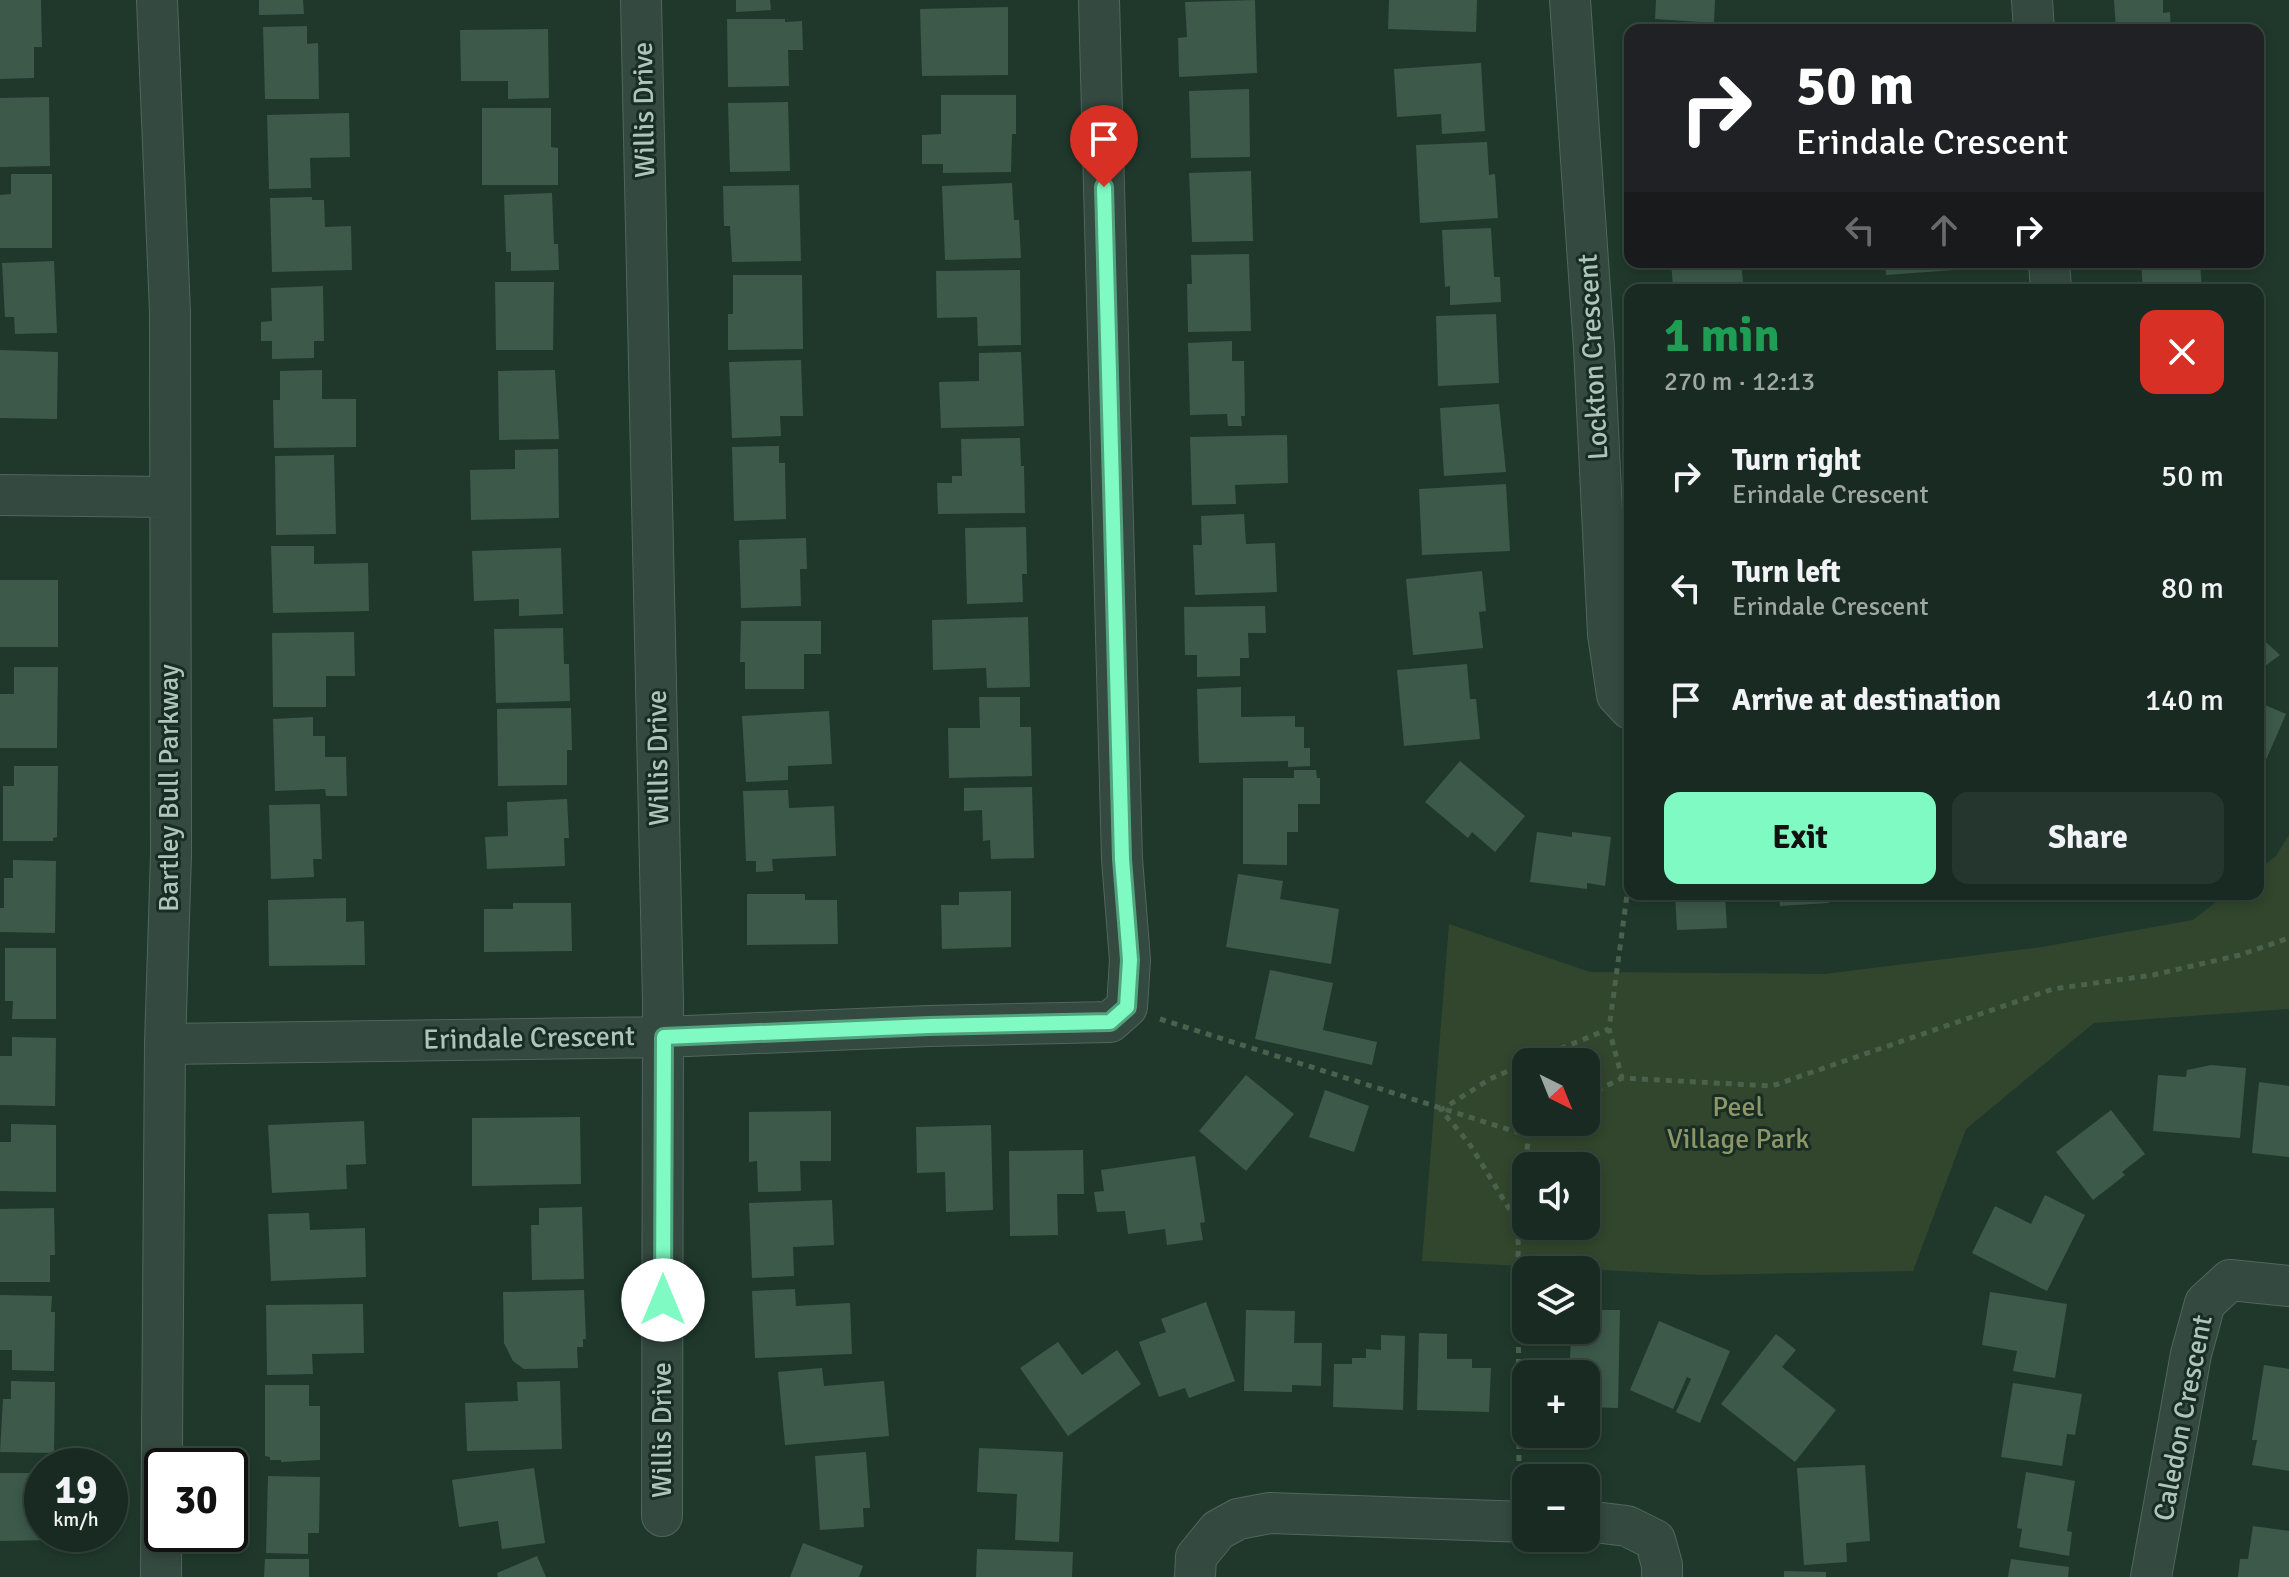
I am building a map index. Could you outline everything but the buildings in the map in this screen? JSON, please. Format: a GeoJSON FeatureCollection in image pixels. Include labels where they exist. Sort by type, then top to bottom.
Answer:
{"type":"FeatureCollection","features":[{"type":"Feature","properties":{"kind":"street","name":"Bartley Bull Parkway"},"geometry":{"type":"LineString","coordinates":[[157,0],[170,312],[171,855],[165,1044],[161,1577]]}},
{"type":"Feature","properties":{"kind":"street","name":"Willis Drive"},"geometry":{"type":"LineString","coordinates":[[641,0],[664,1037],[662,1516]]}},
{"type":"Feature","properties":{"kind":"street"},"geometry":{"type":"LineString","coordinates":[[1099,0],[1122,859],[1130,960],[1127,1007]]}},
{"type":"Feature","properties":{"kind":"street","name":"Lockton Crescent"},"geometry":{"type":"LineString","coordinates":[[1570,0],[1594,348],[1608,634],[1617,695],[1624,703]]}},
{"type":"Feature","properties":{"kind":"street"},"geometry":{"type":"LineString","coordinates":[[2032,0],[2034,24]]}},
{"type":"Feature","properties":{"kind":"street"},"geometry":{"type":"LineString","coordinates":[[0,495],[168,497]]}},
{"type":"Feature","properties":{"kind":"street","name":"Erindale Crescent"},"geometry":{"type":"LineString","coordinates":[[165,1044],[664,1037],[1110,1022],[1127,1007]]}},
{"type":"Feature","properties":{"kind":"street","name":"Caledon Crescent"},"geometry":{"type":"LineString","coordinates":[[2151,1577],[2191,1354],[2205,1303],[2230,1280],[2289,1286]]}},
{"type":"Feature","properties":{"kind":"street"},"geometry":{"type":"LineString","coordinates":[[1195,1577],[1196,1557],[1218,1530],[1238,1519],[1270,1513],[1512,1522]]}},
{"type":"Feature","properties":{"kind":"street"},"geometry":{"type":"LineString","coordinates":[[1600,1523],[1627,1526],[1655,1540],[1662,1577]]}},
{"type":"Feature","properties":{"kind":"path"},"geometry":{"type":"LineString","coordinates":[[1622,1078],[1609,1029],[1626,900]]}},
{"type":"Feature","properties":{"kind":"path"},"geometry":{"type":"LineString","coordinates":[[1600,1089],[1622,1078],[1772,1086],[2053,989],[2153,975],[2240,955],[2289,938]]}},
{"type":"Feature","properties":{"kind":"path"},"geometry":{"type":"LineString","coordinates":[[1127,1007],[1512,1131]]}},
{"type":"Feature","properties":{"kind":"path"},"geometry":{"type":"LineString","coordinates":[[1562,1048],[1609,1029]]}},
{"type":"Feature","properties":{"kind":"path"},"geometry":{"type":"LineString","coordinates":[[1441,1110],[1512,1069]]}},
{"type":"Feature","properties":{"kind":"path"},"geometry":{"type":"LineString","coordinates":[[1441,1110],[1469,1143],[1512,1213]]}},
{"type":"Feature","properties":{"kind":"path"},"geometry":{"type":"LineString","coordinates":[[1527,1152],[1529,1136]]}},
{"type":"Feature","properties":{"kind":"path"},"geometry":{"type":"LineString","coordinates":[[1518,1240],[1521,1464]]}},
{"type":"Feature","properties":{"kind":"green space","name":"Peel Village Park"},"geometry":{"type":"Polygon","coordinates":[[[2289,835],[2289,1009],[2094,1023],[1966,1129],[1913,1271],[1701,1275],[1600,1270],[1600,1256],[1512,1256],[1512,1266],[1422,1261],[1449,924],[1590,972],[1824,974],[2042,947],[2193,920],[2218,900],[2264,900],[2264,865],[2276,856],[2289,835]]]}},
{"type":"Feature","properties":{"kind":"route"},"geometry":{"type":"LineString","coordinates":[[663,1300],[664,1037],[1110,1022],[1127,1007],[1130,960],[1122,859],[1104,187]]}}]}
